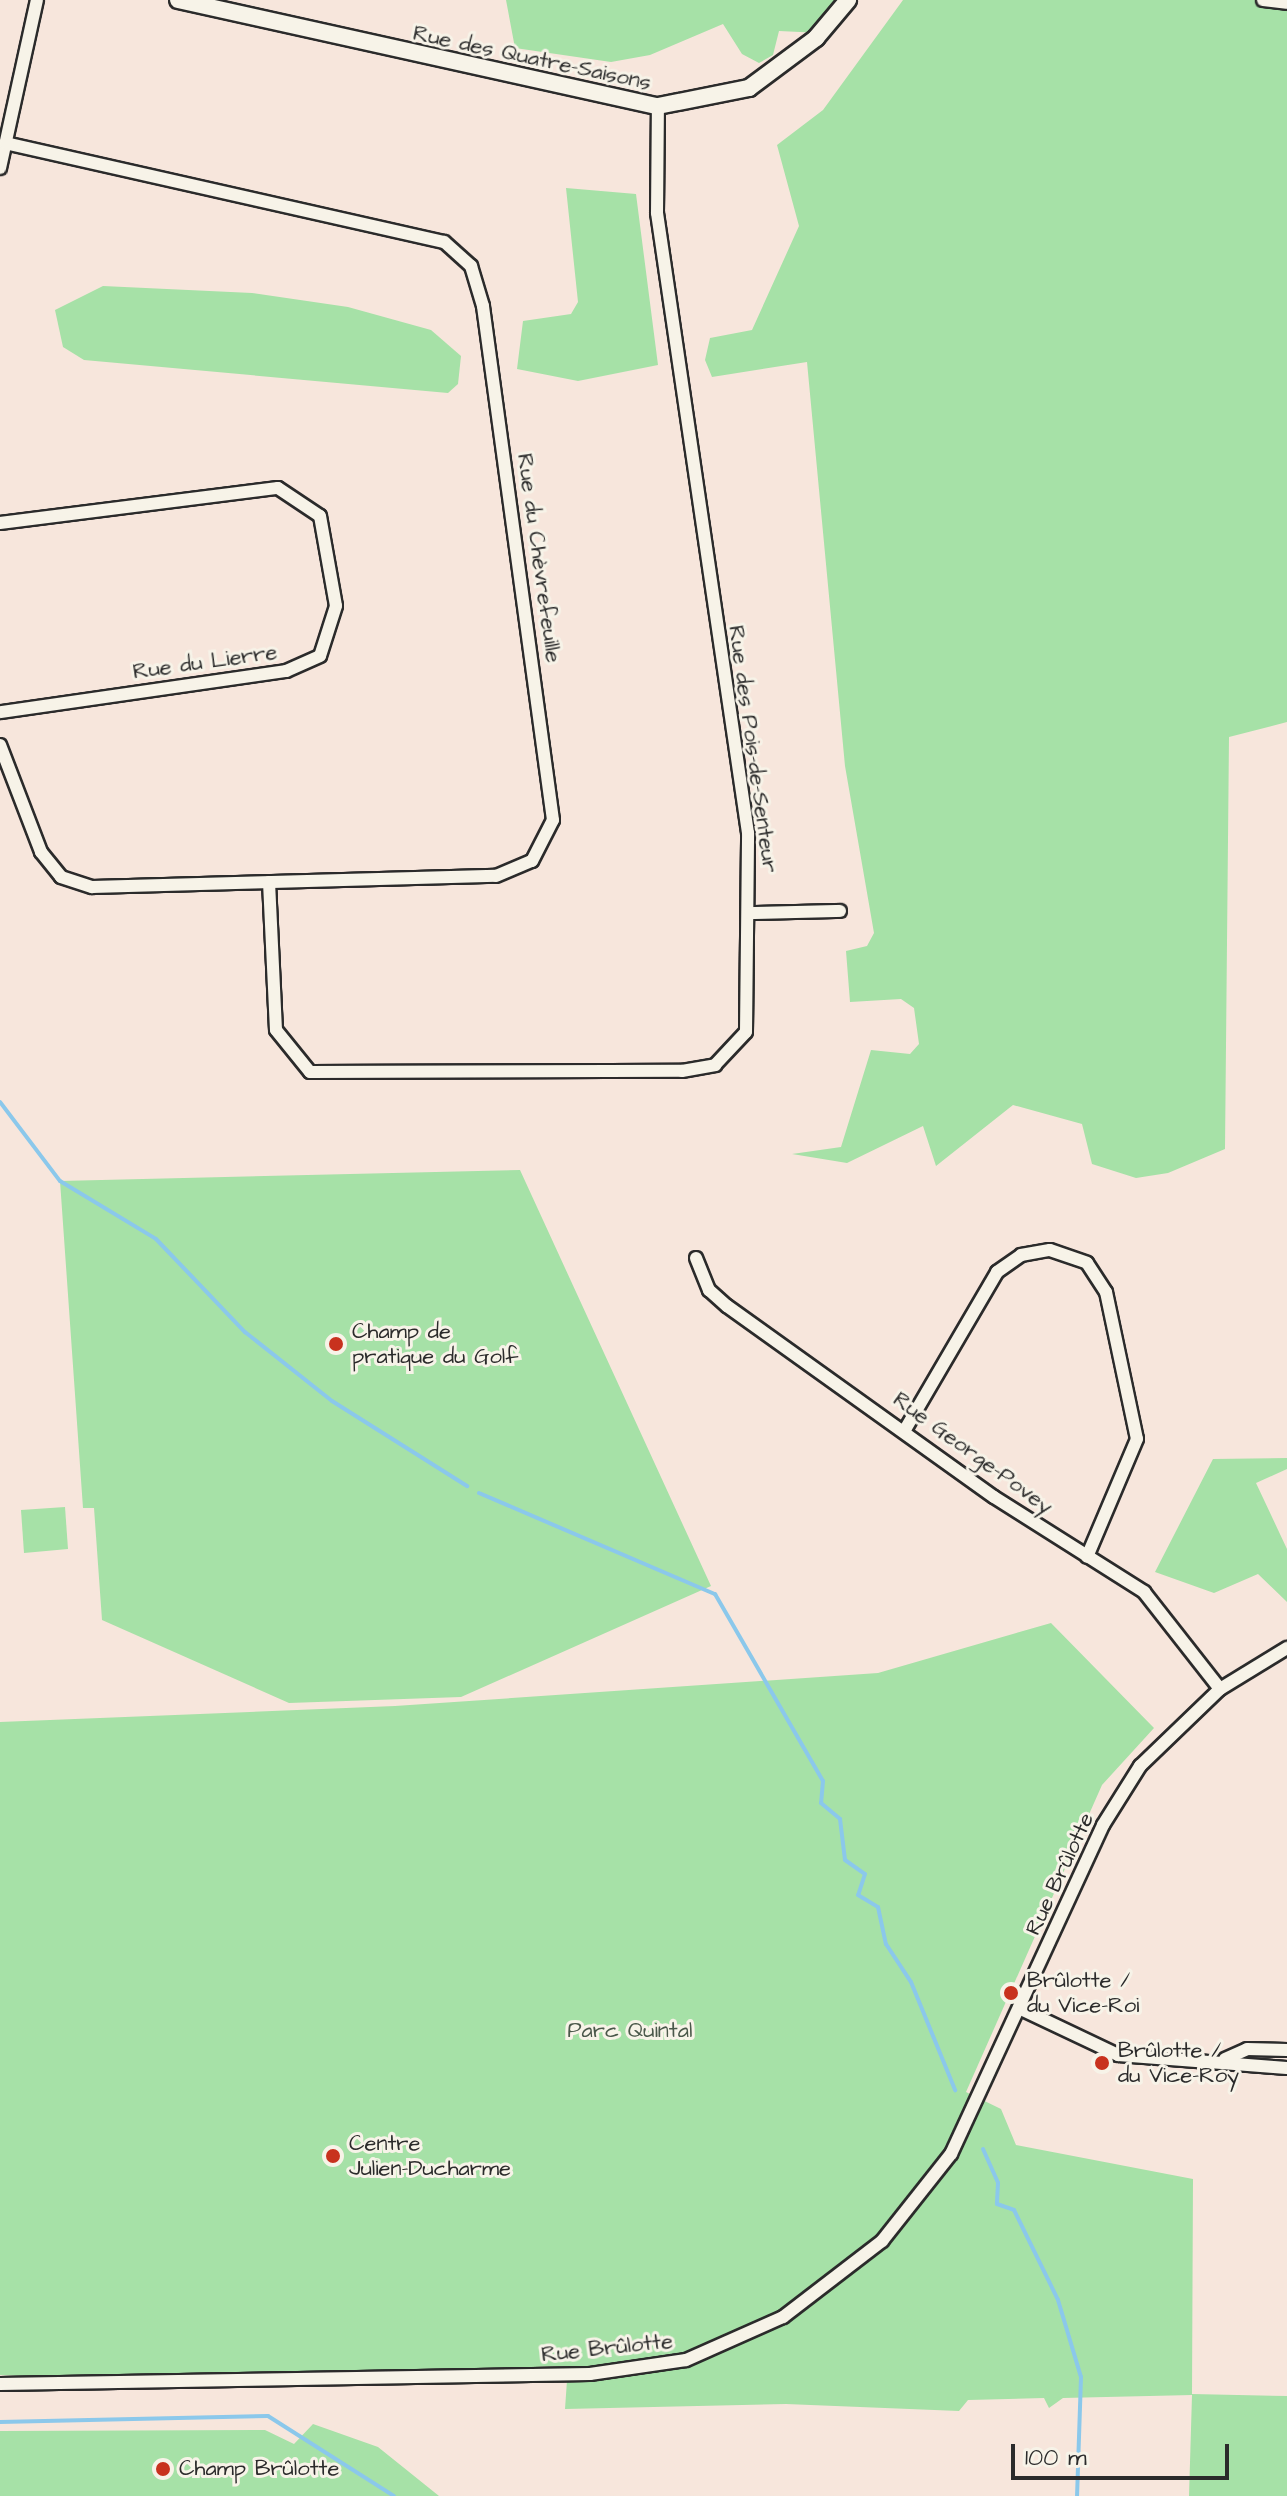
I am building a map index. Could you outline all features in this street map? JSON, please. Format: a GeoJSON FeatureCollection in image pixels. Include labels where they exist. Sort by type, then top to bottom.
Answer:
{"type":"FeatureCollection","features":[{"type":"Feature","properties":{"kind":"street"},"geometry":{"type":"LineString","coordinates":[[0,168],[37,0]]}},
{"type":"Feature","properties":{"kind":"street","name":"Rue des Quatre-Saisons"},"geometry":{"type":"LineString","coordinates":[[178,0],[658,106],[749,88],[816,38],[848,0]]}},
{"type":"Feature","properties":{"kind":"street"},"geometry":{"type":"LineString","coordinates":[[1263,0],[1287,3]]}},
{"type":"Feature","properties":{"kind":"street","name":"Rue des Pois-de-Senteur"},"geometry":{"type":"LineString","coordinates":[[269,882],[276,1030],[294,1061],[329,1076],[715,1065],[735,1050],[752,1013],[748,833],[657,213],[658,106]]}},
{"type":"Feature","properties":{"kind":"street","name":"Rue du Chèvrefeuille"},"geometry":{"type":"LineString","coordinates":[[0,745],[41,852],[61,877],[92,887],[507,874],[532,861],[549,834],[554,807],[478,284],[471,266],[444,242],[6,143]]}},
{"type":"Feature","properties":{"kind":"street","name":"Rue du Lierre"},"geometry":{"type":"LineString","coordinates":[[0,523],[278,488],[320,516],[336,606],[320,656],[286,671],[0,712]]}},
{"type":"Feature","properties":{"kind":"street"},"geometry":{"type":"LineString","coordinates":[[751,913],[840,911]]}},
{"type":"Feature","properties":{"kind":"street"},"geometry":{"type":"LineString","coordinates":[[906,1428],[997,1272],[1021,1255],[1050,1250],[1087,1263],[1106,1292],[1137,1439],[1087,1557]]}},
{"type":"Feature","properties":{"kind":"street","name":"Rue George-Povey"},"geometry":{"type":"LineString","coordinates":[[696,1258],[709,1290],[727,1306],[906,1428],[964,1476],[1152,1600],[1220,1689]]}},
{"type":"Feature","properties":{"kind":"street","name":"Rue Brûlotte"},"geometry":{"type":"LineString","coordinates":[[0,2384],[590,2374],[713,2351],[810,2301],[901,2222],[951,2154],[1122,1792],[1220,1689],[1287,1648]]}},
{"type":"Feature","properties":{"kind":"street"},"geometry":{"type":"LineString","coordinates":[[1019,2008],[1118,2055],[1225,2059],[1287,2068]]}},
{"type":"Feature","properties":{"kind":"street"},"geometry":{"type":"LineString","coordinates":[[1225,2059],[1247,2049],[1287,2050]]}},
{"type":"Feature","properties":{"kind":"green space"},"geometry":{"type":"Polygon","coordinates":[[[506,0],[846,0],[821,33],[779,31],[773,55],[759,63],[742,54],[723,24],[650,55],[611,62],[515,48],[506,0]]]}},
{"type":"Feature","properties":{"kind":"green space"},"geometry":{"type":"Polygon","coordinates":[[[903,0],[1287,0],[1287,722],[1229,737],[1225,1149],[1168,1173],[1136,1178],[1092,1164],[1082,1124],[1013,1105],[936,1166],[923,1126],[847,1163],[792,1154],[841,1147],[871,1050],[910,1054],[919,1044],[914,1008],[901,999],[850,1002],[846,951],[867,946],[874,933],[845,766],[807,362],[712,377],[705,360],[710,338],[752,330],[799,226],[777,145],[823,110],[903,0]]]}},
{"type":"Feature","properties":{"kind":"green space"},"geometry":{"type":"Polygon","coordinates":[[[566,188],[636,194],[658,365],[578,381],[517,369],[523,321],[571,314],[578,302],[566,188]]]}},
{"type":"Feature","properties":{"kind":"green space"},"geometry":{"type":"Polygon","coordinates":[[[103,286],[252,293],[348,307],[431,330],[461,356],[458,384],[448,393],[84,360],[63,347],[55,310],[103,286]]]}},
{"type":"Feature","properties":{"kind":"green space","name":"Champ de pratique du Golf"},"geometry":{"type":"Polygon","coordinates":[[[520,1170],[711,1586],[461,1697],[289,1703],[102,1620],[94,1508],[83,1508],[60,1181],[520,1170]]]}},
{"type":"Feature","properties":{"kind":"green space"},"geometry":{"type":"Polygon","coordinates":[[[1287,1458],[1287,1469],[1256,1483],[1287,1549],[1287,1602],[1258,1574],[1214,1593],[1155,1572],[1213,1459],[1287,1458]]]}},
{"type":"Feature","properties":{"kind":"green space"},"geometry":{"type":"Polygon","coordinates":[[[65,1507],[68,1549],[24,1553],[21,1510],[65,1507]]]}},
{"type":"Feature","properties":{"kind":"green space","name":"Parc Quintal"},"geometry":{"type":"Polygon","coordinates":[[[1051,1623],[1154,1728],[1102,1785],[966,2092],[1001,2109],[1016,2145],[1193,2179],[1192,2394],[1287,2396],[1287,2496],[1189,2496],[1192,2395],[1063,2398],[1049,2408],[1044,2398],[968,2400],[959,2411],[786,2404],[565,2409],[568,2366],[114,2380],[0,2375],[0,1722],[395,1706],[878,1673],[1051,1623]]]}},
{"type":"Feature","properties":{"kind":"green space","name":"Champ Brûlotte"},"geometry":{"type":"Polygon","coordinates":[[[313,2424],[378,2447],[439,2496],[0,2496],[0,2431],[265,2430],[294,2444],[313,2424]]]}},
{"type":"Feature","properties":{"kind":"waterway"},"geometry":{"type":"LineString","coordinates":[[0,1102],[60,1181],[156,1239],[245,1332],[332,1401],[467,1486]]}},
{"type":"Feature","properties":{"kind":"waterway"},"geometry":{"type":"LineString","coordinates":[[479,1493],[715,1594],[823,1781],[821,1803],[840,1819],[845,1860],[865,1874],[858,1895],[878,1907],[886,1944],[911,1982],[955,2090]]}},
{"type":"Feature","properties":{"kind":"waterway"},"geometry":{"type":"LineString","coordinates":[[983,2149],[998,2183],[997,2204],[1014,2210],[1058,2300],[1081,2377],[1077,2496]]}},
{"type":"Feature","properties":{"kind":"waterway"},"geometry":{"type":"LineString","coordinates":[[0,2422],[268,2416],[394,2496]]}},
{"type":"Feature","properties":{"kind":"place","name":"Champ de pratique du Golf"},"geometry":{"type":"Point","coordinates":[336,1344]}},
{"type":"Feature","properties":{"kind":"place","name":"Brûlotte / du Vice-Roi"},"geometry":{"type":"Point","coordinates":[1011,1993]}},
{"type":"Feature","properties":{"kind":"place","name":"Brûlotte / du Vice-Roy"},"geometry":{"type":"Point","coordinates":[1102,2063]}},
{"type":"Feature","properties":{"kind":"place","name":"Centre Julien-Ducharme"},"geometry":{"type":"Point","coordinates":[333,2156]}},
{"type":"Feature","properties":{"kind":"place","name":"Champ Brûlotte"},"geometry":{"type":"Point","coordinates":[163,2469]}}]}
